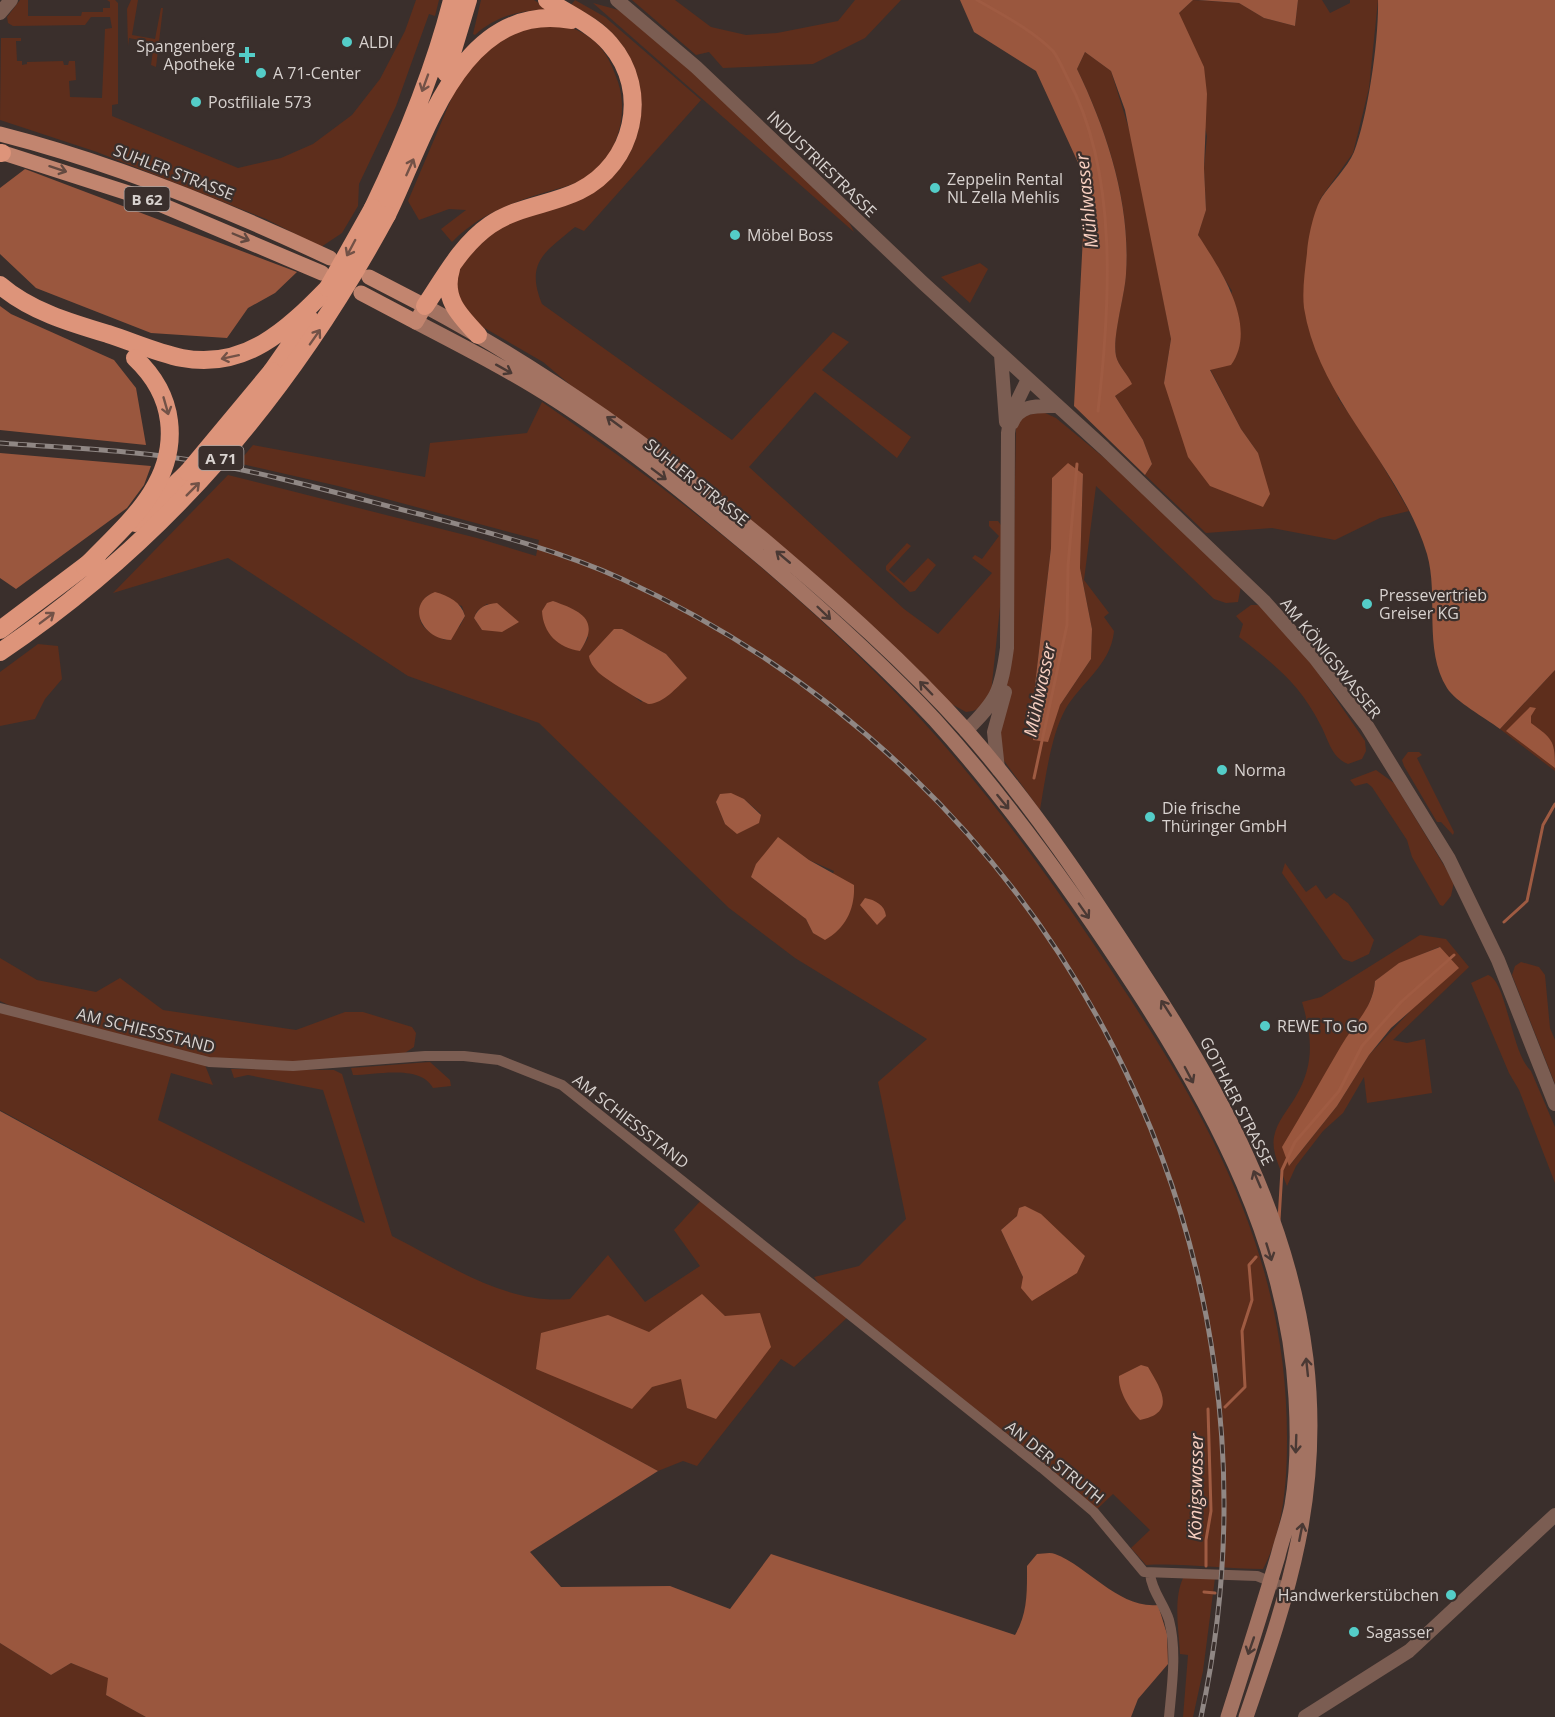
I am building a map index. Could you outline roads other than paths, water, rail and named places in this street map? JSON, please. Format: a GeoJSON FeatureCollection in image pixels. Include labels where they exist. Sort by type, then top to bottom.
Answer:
{"type":"FeatureCollection","features":[{"type":"Feature","properties":{"kind":"highway","name":"A 71"},"geometry":{"type":"LineString","coordinates":[[0,630],[85,567],[143,516],[231,423],[272,371],[325,281],[380,212],[445,28],[452,0]]}},
{"type":"Feature","properties":{"kind":"highway","name":"A 71"},"geometry":{"type":"LineString","coordinates":[[0,652],[109,568],[200,482],[244,433],[322,328],[380,212],[431,118],[468,0]]}},
{"type":"Feature","properties":{"kind":"highway"},"geometry":{"type":"LineString","coordinates":[[421,314],[469,243],[490,225],[526,207],[578,192],[603,176],[622,152],[630,133],[633,113],[630,81],[618,54],[595,30],[547,0]]}},
{"type":"Feature","properties":{"kind":"highway"},"geometry":{"type":"LineString","coordinates":[[431,118],[471,49],[492,29],[516,19],[546,16],[577,21],[595,30]]}},
{"type":"Feature","properties":{"kind":"highway"},"geometry":{"type":"LineString","coordinates":[[453,264],[448,282],[449,296],[456,311],[478,335]]}},
{"type":"Feature","properties":{"kind":"highway"},"geometry":{"type":"LineString","coordinates":[[0,285],[26,304],[138,352],[196,360],[238,356],[264,345],[280,334],[325,281]]}},
{"type":"Feature","properties":{"kind":"highway"},"geometry":{"type":"LineString","coordinates":[[85,567],[149,499],[167,462],[170,433],[166,406],[138,352]]}},
{"type":"Feature","properties":{"kind":"main road","name":"SUHLER STRASSE"},"geometry":{"type":"LineString","coordinates":[[2,143],[69,153],[223,209],[330,258]]}},
{"type":"Feature","properties":{"kind":"main road","name":"SUHLER STRASSE"},"geometry":{"type":"LineString","coordinates":[[2,143],[150,200],[325,281]]}},
{"type":"Feature","properties":{"kind":"main road","name":"SUHLER STRASSE"},"geometry":{"type":"LineString","coordinates":[[369,277],[498,365],[560,403],[686,494],[808,598],[944,731],[966,757]]}},
{"type":"Feature","properties":{"kind":"main road","name":"SUHLER STRASSE"},"geometry":{"type":"LineString","coordinates":[[361,293],[478,335],[576,395],[692,480],[875,637],[998,769]]}},
{"type":"Feature","properties":{"kind":"main road"},"geometry":{"type":"LineString","coordinates":[[966,757],[968,736]]}},
{"type":"Feature","properties":{"kind":"main road","name":"GOTHAER STRASSE"},"geometry":{"type":"LineString","coordinates":[[966,757],[1050,863],[1125,971],[1182,1061],[1227,1145],[1265,1239],[1278,1283],[1290,1341],[1297,1428],[1291,1509],[1275,1634],[1246,1717]]}},
{"type":"Feature","properties":{"kind":"main road","name":"GOTHAER STRASSE"},"geometry":{"type":"LineString","coordinates":[[998,769],[1052,841],[1156,993],[1216,1093],[1246,1152],[1284,1253],[1302,1327],[1310,1431],[1303,1525],[1228,1717]]}},
{"type":"Feature","properties":{"kind":"street"},"geometry":{"type":"LineString","coordinates":[[0,13],[11,0]]}},
{"type":"Feature","properties":{"kind":"street","name":"INDUSTRIESTRASSE"},"geometry":{"type":"LineString","coordinates":[[617,0],[704,75],[1001,355],[1104,448]]}},
{"type":"Feature","properties":{"kind":"street"},"geometry":{"type":"LineString","coordinates":[[1001,355],[1008,444]]}},
{"type":"Feature","properties":{"kind":"street"},"geometry":{"type":"LineString","coordinates":[[1004,400],[1010,387],[1028,380]]}},
{"type":"Feature","properties":{"kind":"street"},"geometry":{"type":"LineString","coordinates":[[998,769],[994,742],[997,720],[1005,693],[1007,648],[1008,444],[1011,414],[1028,380]]}},
{"type":"Feature","properties":{"kind":"street"},"geometry":{"type":"LineString","coordinates":[[1008,444],[1012,421],[1022,409],[1038,405],[1056,406]]}},
{"type":"Feature","properties":{"kind":"street","name":"AM KÖNIGSWASSER"},"geometry":{"type":"LineString","coordinates":[[1104,448],[1264,601],[1367,726],[1437,838],[1468,896],[1497,960],[1555,1104]]}},
{"type":"Feature","properties":{"kind":"street"},"geometry":{"type":"LineString","coordinates":[[968,736],[991,707],[1004,678]]}},
{"type":"Feature","properties":{"kind":"street"},"geometry":{"type":"LineString","coordinates":[[944,731],[951,737],[989,732],[997,720]]}},
{"type":"Feature","properties":{"kind":"street","name":"AM SCHIESSSTAND"},"geometry":{"type":"LineString","coordinates":[[0,1008],[209,1062],[293,1066],[416,1056],[464,1056],[499,1060],[562,1085],[851,1314],[960,1405]]}},
{"type":"Feature","properties":{"kind":"street","name":"AN DER STRUTH"},"geometry":{"type":"LineString","coordinates":[[960,1405],[1094,1512],[1144,1572],[1150,1573],[1150,1581],[1168,1617],[1172,1634],[1173,1673],[1169,1717]]}},
{"type":"Feature","properties":{"kind":"street"},"geometry":{"type":"LineString","coordinates":[[1305,1717],[1409,1651],[1555,1515]]}},
{"type":"Feature","properties":{"kind":"street"},"geometry":{"type":"LineString","coordinates":[[1150,1573],[1221,1573],[1257,1576],[1280,1586]]}},
{"type":"Feature","properties":{"kind":"waterway","name":"Mühlwasser"},"geometry":{"type":"LineString","coordinates":[[977,0],[1027,30],[1053,51],[1084,116],[1096,156],[1107,242],[1106,329],[1098,411]]}},
{"type":"Feature","properties":{"kind":"waterway","name":"Mühlwasser"},"geometry":{"type":"LineString","coordinates":[[1034,778],[1067,625],[1068,566],[1077,464]]}},
{"type":"Feature","properties":{"kind":"waterway","name":"Königswasser"},"geometry":{"type":"LineString","coordinates":[[1504,922],[1527,901],[1543,825],[1555,804]]}},
{"type":"Feature","properties":{"kind":"waterway","name":"Königswasser"},"geometry":{"type":"LineString","coordinates":[[1279,1220],[1282,1170],[1295,1142],[1339,1091],[1362,1046],[1401,1002],[1454,955]]}},
{"type":"Feature","properties":{"kind":"waterway","name":"Königswasser"},"geometry":{"type":"LineString","coordinates":[[1225,1407],[1245,1387],[1242,1331],[1252,1300],[1249,1265],[1256,1257]]}},
{"type":"Feature","properties":{"kind":"waterway","name":"Königswasser"},"geometry":{"type":"LineString","coordinates":[[1206,1566],[1206,1540],[1211,1511],[1208,1409]]}},
{"type":"Feature","properties":{"kind":"waterway","name":"Königswasser"},"geometry":{"type":"LineString","coordinates":[[1204,1592],[1215,1593]]}},
{"type":"Feature","properties":{"kind":"railway"},"geometry":{"type":"LineString","coordinates":[[0,443],[152,455],[229,467],[445,521],[573,559],[622,579],[776,666],[910,775],[1023,902],[1113,1046],[1177,1202],[1215,1368],[1223,1541],[1201,1717]]}},
{"type":"Feature","properties":{"kind":"place","name":"ALDI"},"geometry":{"type":"Point","coordinates":[347,42]}},
{"type":"Feature","properties":{"kind":"place","name":"Spangenberg Apotheke"},"geometry":{"type":"Point","coordinates":[247,55]}},
{"type":"Feature","properties":{"kind":"place","name":"A 71-Center"},"geometry":{"type":"Point","coordinates":[261,73]}},
{"type":"Feature","properties":{"kind":"place","name":"Postfiliale 573"},"geometry":{"type":"Point","coordinates":[196,102]}},
{"type":"Feature","properties":{"kind":"place","name":"Zeppelin Rental NL Zella Mehlis"},"geometry":{"type":"Point","coordinates":[935,188]}},
{"type":"Feature","properties":{"kind":"place","name":"Möbel Boss"},"geometry":{"type":"Point","coordinates":[735,235]}},
{"type":"Feature","properties":{"kind":"place","name":"Pressevertrieb Greiser KG"},"geometry":{"type":"Point","coordinates":[1367,604]}},
{"type":"Feature","properties":{"kind":"place","name":"Norma"},"geometry":{"type":"Point","coordinates":[1222,770]}},
{"type":"Feature","properties":{"kind":"place","name":"Die frische Thüringer GmbH"},"geometry":{"type":"Point","coordinates":[1150,817]}},
{"type":"Feature","properties":{"kind":"place","name":"REWE To Go"},"geometry":{"type":"Point","coordinates":[1265,1026]}},
{"type":"Feature","properties":{"kind":"place","name":"Handwerkerstübchen"},"geometry":{"type":"Point","coordinates":[1451,1595]}},
{"type":"Feature","properties":{"kind":"place","name":"Sagasser"},"geometry":{"type":"Point","coordinates":[1354,1632]}}]}
